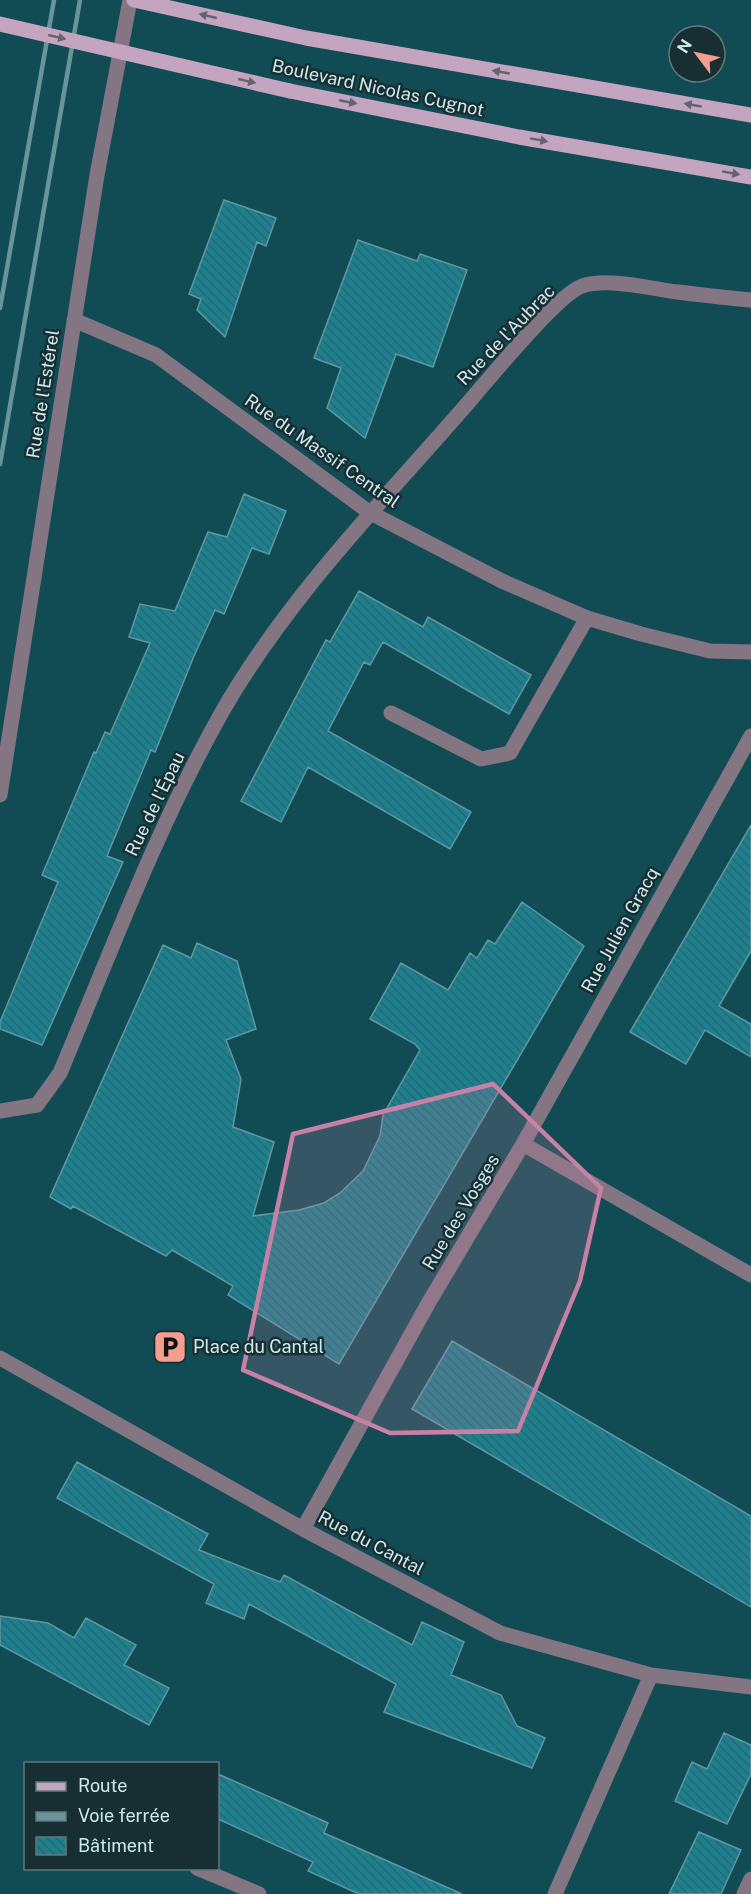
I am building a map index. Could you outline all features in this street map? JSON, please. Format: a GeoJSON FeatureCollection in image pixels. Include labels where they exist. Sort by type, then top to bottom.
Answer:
{"type":"FeatureCollection","features":[{"type":"Feature","properties":{"kind":"main road","name":"Boulevard Nicolas Cugnot"},"geometry":{"type":"LineString","coordinates":[[132,0],[306,38],[751,115]]}},
{"type":"Feature","properties":{"kind":"main road","name":"Boulevard Nicolas Cugnot"},"geometry":{"type":"LineString","coordinates":[[0,24],[290,91],[519,137],[751,177]]}},
{"type":"Feature","properties":{"kind":"street","name":"Rue de l'Estérel"},"geometry":{"type":"LineString","coordinates":[[0,795],[74,320],[132,0]]}},
{"type":"Feature","properties":{"kind":"street","name":"Rue de l'Aubrac"},"geometry":{"type":"LineString","coordinates":[[369,512],[396,485],[524,339],[560,303],[582,286],[619,284],[751,300]]}},
{"type":"Feature","properties":{"kind":"street","name":"Rue du Massif Central"},"geometry":{"type":"LineString","coordinates":[[74,320],[156,355],[369,512],[502,581],[587,618],[710,651],[751,652]]}},
{"type":"Feature","properties":{"kind":"street","name":"Rue de l'Épau"},"geometry":{"type":"LineString","coordinates":[[0,1112],[37,1105],[60,1073],[162,828],[223,711],[288,614],[369,512]]}},
{"type":"Feature","properties":{"kind":"street"},"geometry":{"type":"LineString","coordinates":[[391,713],[481,759],[510,753],[587,618]]}},
{"type":"Feature","properties":{"kind":"street","name":"Rue Julien Gracq"},"geometry":{"type":"LineString","coordinates":[[523,1144],[751,736]]}},
{"type":"Feature","properties":{"kind":"street","name":"Rue des Vosges"},"geometry":{"type":"LineString","coordinates":[[303,1529],[429,1302],[523,1144],[751,1275]]}},
{"type":"Feature","properties":{"kind":"street","name":"Rue du Cantal"},"geometry":{"type":"LineString","coordinates":[[0,1358],[303,1529],[500,1633],[651,1675],[751,1687]]}},
{"type":"Feature","properties":{"kind":"street"},"geometry":{"type":"LineString","coordinates":[[555,1894],[651,1675]]}},
{"type":"Feature","properties":{"kind":"street"},"geometry":{"type":"LineString","coordinates":[[199,1870],[259,1894]]}},
{"type":"Feature","properties":{"kind":"street"},"geometry":{"type":"LineString","coordinates":[[744,1894],[751,1879]]}},
{"type":"Feature","properties":{"kind":"highlighted area"},"geometry":{"type":"Polygon","coordinates":[[[493,1084],[601,1188],[580,1281],[518,1431],[390,1433],[243,1370],[265,1254],[293,1134],[493,1084]]]}},
{"type":"Feature","properties":{"kind":"building"},"geometry":{"type":"Polygon","coordinates":[[[224,200],[276,218],[266,246],[257,242],[225,337],[197,310],[201,299],[189,294],[224,200]]]}},
{"type":"Feature","properties":{"kind":"building"},"geometry":{"type":"Polygon","coordinates":[[[358,240],[417,261],[420,254],[467,270],[433,367],[396,354],[365,438],[327,408],[341,368],[314,358],[358,240]]]}},
{"type":"Feature","properties":{"kind":"building"},"geometry":{"type":"Polygon","coordinates":[[[244,494],[286,511],[269,554],[252,548],[224,614],[215,610],[155,752],[151,750],[107,856],[123,862],[42,1045],[0,1029],[0,1022],[58,882],[42,875],[94,752],[96,753],[105,732],[110,734],[150,643],[129,637],[140,604],[175,611],[208,532],[227,537],[244,494]]]}},
{"type":"Feature","properties":{"kind":"building"},"geometry":{"type":"Polygon","coordinates":[[[359,591],[423,627],[428,617],[531,675],[509,714],[383,642],[370,665],[364,662],[328,731],[471,812],[450,849],[308,767],[281,822],[241,801],[326,640],[330,642],[359,591]]]}},
{"type":"Feature","properties":{"kind":"building"},"geometry":{"type":"Polygon","coordinates":[[[751,825],[751,951],[719,1006],[751,1024],[751,1057],[705,1030],[686,1064],[630,1032],[751,825]]]}},
{"type":"Feature","properties":{"kind":"building"},"geometry":{"type":"Polygon","coordinates":[[[522,902],[584,946],[339,1364],[228,1295],[233,1286],[172,1250],[166,1256],[73,1206],[71,1209],[50,1197],[163,945],[191,958],[197,943],[237,961],[256,1029],[226,1040],[241,1079],[233,1127],[274,1142],[253,1216],[299,1210],[324,1203],[340,1193],[363,1171],[380,1136],[383,1115],[420,1050],[415,1044],[370,1019],[401,963],[448,990],[470,953],[477,958],[488,940],[495,944],[522,902]]]}},
{"type":"Feature","properties":{"kind":"building"},"geometry":{"type":"Polygon","coordinates":[[[452,1341],[751,1516],[751,1607],[412,1409],[452,1341]]]}},
{"type":"Feature","properties":{"kind":"building"},"geometry":{"type":"Polygon","coordinates":[[[77,1462],[208,1534],[199,1550],[280,1582],[284,1575],[412,1645],[422,1622],[464,1642],[451,1675],[501,1695],[517,1726],[545,1738],[532,1768],[384,1712],[396,1684],[249,1604],[244,1619],[206,1603],[214,1584],[57,1498],[77,1462]]]}},
{"type":"Feature","properties":{"kind":"building"},"geometry":{"type":"Polygon","coordinates":[[[0,1616],[48,1623],[74,1638],[86,1618],[136,1645],[124,1665],[169,1688],[149,1725],[0,1645],[0,1616]]]}},
{"type":"Feature","properties":{"kind":"building"},"geometry":{"type":"Polygon","coordinates":[[[724,1733],[751,1745],[751,1774],[727,1824],[675,1801],[692,1762],[707,1769],[724,1733]]]}},
{"type":"Feature","properties":{"kind":"building"},"geometry":{"type":"Polygon","coordinates":[[[219,1774],[328,1823],[324,1833],[462,1894],[359,1894],[308,1871],[313,1862],[219,1819],[219,1774]]]}},
{"type":"Feature","properties":{"kind":"building"},"geometry":{"type":"Polygon","coordinates":[[[699,1832],[741,1850],[721,1894],[669,1894],[699,1832]]]}},
{"type":"Feature","properties":{"kind":"railway"},"geometry":{"type":"LineString","coordinates":[[0,308],[54,0]]}},
{"type":"Feature","properties":{"kind":"railway"},"geometry":{"type":"LineString","coordinates":[[0,464],[80,0]]}},
{"type":"Feature","properties":{"kind":"place","name":"Place du Cantal"},"geometry":{"type":"Point","coordinates":[170,1347]}}]}
